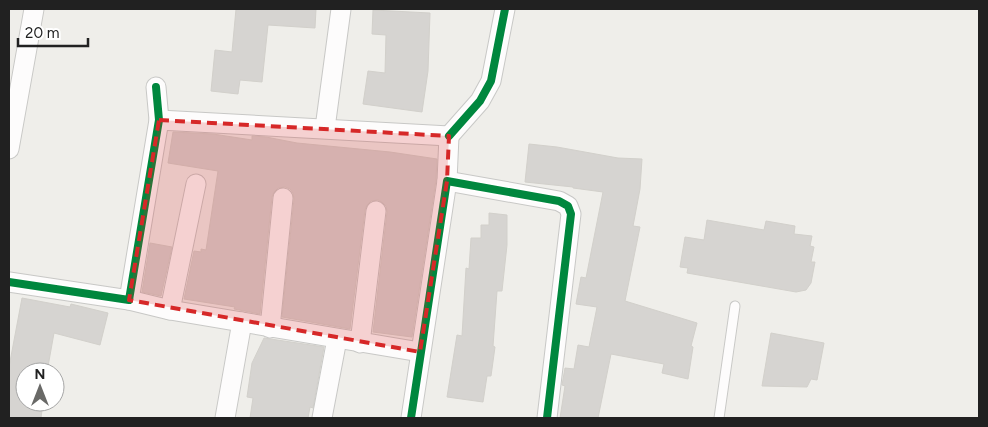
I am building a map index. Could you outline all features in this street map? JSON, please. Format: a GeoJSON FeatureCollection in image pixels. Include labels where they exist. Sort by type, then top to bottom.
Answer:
{"type":"FeatureCollection","features":[{"type":"Feature","properties":{"kind":"street"},"geometry":{"type":"LineString","coordinates":[[9,149],[34,9]]}},
{"type":"Feature","properties":{"kind":"street"},"geometry":{"type":"LineString","coordinates":[[325,128],[341,9]]}},
{"type":"Feature","properties":{"kind":"street"},"geometry":{"type":"LineString","coordinates":[[411,418],[446,181],[449,136],[480,101],[491,80],[504,9]]}},
{"type":"Feature","properties":{"kind":"street"},"geometry":{"type":"LineString","coordinates":[[129,300],[159,120],[156,87]]}},
{"type":"Feature","properties":{"kind":"street"},"geometry":{"type":"LineString","coordinates":[[159,120],[449,136]]}},
{"type":"Feature","properties":{"kind":"street"},"geometry":{"type":"LineString","coordinates":[[446,181],[560,201],[568,206],[571,214],[547,418]]}},
{"type":"Feature","properties":{"kind":"street"},"geometry":{"type":"LineString","coordinates":[[170,310],[196,184]]}},
{"type":"Feature","properties":{"kind":"street"},"geometry":{"type":"LineString","coordinates":[[270,328],[283,198]]}},
{"type":"Feature","properties":{"kind":"street"},"geometry":{"type":"LineString","coordinates":[[360,343],[376,212]]}},
{"type":"Feature","properties":{"kind":"street"},"geometry":{"type":"LineString","coordinates":[[9,282],[129,300],[170,310],[270,328],[420,352]]}},
{"type":"Feature","properties":{"kind":"street"},"geometry":{"type":"LineString","coordinates":[[225,418],[242,322]]}},
{"type":"Feature","properties":{"kind":"street"},"geometry":{"type":"LineString","coordinates":[[322,418],[337,338]]}},
{"type":"Feature","properties":{"kind":"lane"},"geometry":{"type":"LineString","coordinates":[[722,418],[735,306]]}},
{"type":"Feature","properties":{"kind":"highlighted area"},"geometry":{"type":"Polygon","coordinates":[[[159,120],[449,136],[447,181],[420,352],[129,300],[159,120]]]}},
{"type":"Feature","properties":{"kind":"building"},"geometry":{"type":"Polygon","coordinates":[[[236,9],[316,9],[315,28],[268,25],[262,82],[240,80],[238,94],[211,91],[215,50],[232,52],[236,9]]]}},
{"type":"Feature","properties":{"kind":"building"},"geometry":{"type":"Polygon","coordinates":[[[373,10],[430,13],[428,71],[422,112],[363,104],[368,71],[385,73],[386,35],[372,34],[373,10]]]}},
{"type":"Feature","properties":{"kind":"building"},"geometry":{"type":"Polygon","coordinates":[[[173,132],[213,134],[252,140],[252,136],[266,137],[297,143],[390,152],[437,159],[436,180],[412,337],[373,332],[387,212],[386,206],[378,200],[371,201],[365,210],[350,329],[282,317],[294,199],[290,189],[285,187],[278,188],[272,197],[260,314],[234,309],[235,307],[184,299],[194,251],[201,252],[201,249],[206,250],[218,171],[168,163],[173,132]]]}},
{"type":"Feature","properties":{"kind":"building"},"geometry":{"type":"Polygon","coordinates":[[[529,144],[618,158],[642,159],[640,189],[633,226],[640,227],[625,301],[697,323],[691,346],[693,347],[688,379],[662,373],[664,364],[611,354],[598,418],[560,418],[565,386],[562,385],[565,368],[574,369],[578,345],[589,347],[597,307],[576,304],[581,277],[586,278],[603,192],[525,182],[529,144]]]}},
{"type":"Feature","properties":{"kind":"building"},"geometry":{"type":"Polygon","coordinates":[[[489,213],[507,215],[507,245],[502,291],[497,291],[493,346],[495,347],[491,376],[487,376],[483,402],[447,397],[457,335],[462,336],[466,268],[469,269],[471,238],[481,238],[481,225],[489,225],[489,213]]]}},
{"type":"Feature","properties":{"kind":"building"},"geometry":{"type":"Polygon","coordinates":[[[707,220],[764,230],[766,221],[795,226],[794,234],[812,236],[810,246],[814,247],[811,262],[815,262],[811,283],[806,290],[796,292],[687,273],[688,268],[680,267],[685,237],[704,240],[707,220]]]}},
{"type":"Feature","properties":{"kind":"building"},"geometry":{"type":"Polygon","coordinates":[[[150,243],[172,247],[161,296],[142,292],[150,243]]]}},
{"type":"Feature","properties":{"kind":"building"},"geometry":{"type":"Polygon","coordinates":[[[22,298],[70,307],[71,304],[108,313],[100,345],[54,333],[49,362],[15,362],[15,412],[42,412],[41,418],[9,418],[9,367],[22,298]]]}},
{"type":"Feature","properties":{"kind":"building"},"geometry":{"type":"Polygon","coordinates":[[[771,333],[824,343],[817,380],[811,379],[807,387],[762,386],[771,333]]]}},
{"type":"Feature","properties":{"kind":"building"},"geometry":{"type":"Polygon","coordinates":[[[264,338],[324,347],[313,408],[310,407],[308,418],[250,418],[253,398],[247,397],[252,363],[264,338]]]}},
{"type":"Feature","properties":{"kind":"cycle path"},"geometry":{"type":"LineString","coordinates":[[449,136],[480,101],[491,81],[505,9]]}},
{"type":"Feature","properties":{"kind":"cycle path"},"geometry":{"type":"LineString","coordinates":[[9,282],[129,300],[159,120],[156,87]]}},
{"type":"Feature","properties":{"kind":"cycle path"},"geometry":{"type":"LineString","coordinates":[[411,418],[447,181],[559,201],[568,206],[571,214],[547,418]]}}]}
